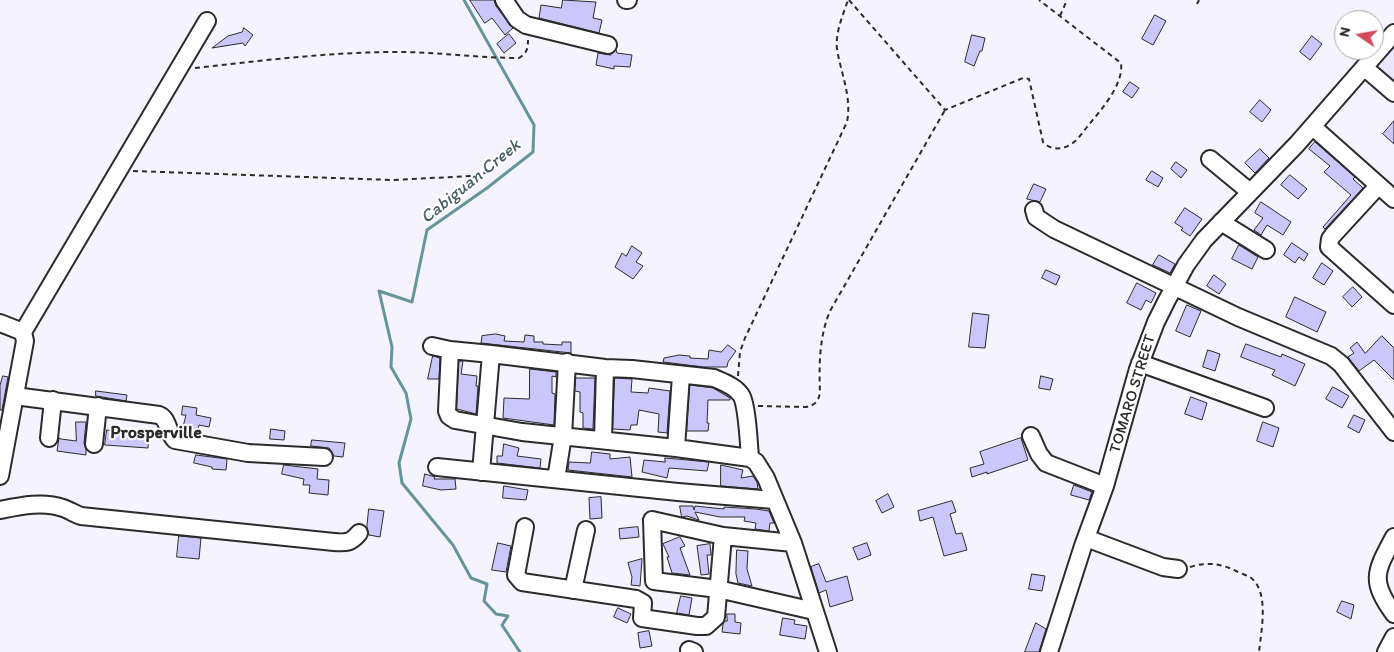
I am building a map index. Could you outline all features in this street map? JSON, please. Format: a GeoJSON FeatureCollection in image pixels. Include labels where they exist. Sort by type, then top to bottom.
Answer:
{"type":"FeatureCollection","features":[{"type":"Feature","properties":{"kind":"street"},"geometry":{"type":"LineString","coordinates":[[504,0],[517,19],[526,25],[608,45]]}},
{"type":"Feature","properties":{"kind":"street"},"geometry":{"type":"LineString","coordinates":[[0,476],[25,341],[23,332],[207,21]]}},
{"type":"Feature","properties":{"kind":"street","name":"TOMARO STREET"},"geometry":{"type":"LineString","coordinates":[[1049,652],[1105,486],[1140,363],[1156,322],[1186,265],[1204,240],[1313,127],[1394,33]]}},
{"type":"Feature","properties":{"kind":"street"},"geometry":{"type":"LineString","coordinates":[[1365,68],[1394,93]]}},
{"type":"Feature","properties":{"kind":"street"},"geometry":{"type":"LineString","coordinates":[[1313,127],[1394,199]]}},
{"type":"Feature","properties":{"kind":"street"},"geometry":{"type":"LineString","coordinates":[[1210,159],[1250,192]]}},
{"type":"Feature","properties":{"kind":"street"},"geometry":{"type":"LineString","coordinates":[[1378,186],[1333,234],[1329,247],[1394,305]]}},
{"type":"Feature","properties":{"kind":"street"},"geometry":{"type":"LineString","coordinates":[[1034,210],[1036,217],[1042,222],[1174,288],[1255,325],[1331,356],[1341,364],[1394,432]]}},
{"type":"Feature","properties":{"kind":"street"},"geometry":{"type":"LineString","coordinates":[[1221,222],[1266,250]]}},
{"type":"Feature","properties":{"kind":"street"},"geometry":{"type":"LineString","coordinates":[[0,323],[23,332]]}},
{"type":"Feature","properties":{"kind":"street"},"geometry":{"type":"LineString","coordinates":[[432,346],[450,350],[567,362],[605,368],[714,378],[729,384],[742,401],[750,458]]}},
{"type":"Feature","properties":{"kind":"street"},"geometry":{"type":"LineString","coordinates":[[450,350],[448,414],[455,420],[522,432],[676,448],[750,458],[761,468],[793,543],[828,652]]}},
{"type":"Feature","properties":{"kind":"street"},"geometry":{"type":"LineString","coordinates":[[482,472],[491,354]]}},
{"type":"Feature","properties":{"kind":"street"},"geometry":{"type":"LineString","coordinates":[[556,480],[563,436],[567,362]]}},
{"type":"Feature","properties":{"kind":"street"},"geometry":{"type":"LineString","coordinates":[[1140,363],[1265,408]]}},
{"type":"Feature","properties":{"kind":"street"},"geometry":{"type":"LineString","coordinates":[[603,440],[605,368]]}},
{"type":"Feature","properties":{"kind":"street"},"geometry":{"type":"LineString","coordinates":[[676,448],[681,374]]}},
{"type":"Feature","properties":{"kind":"street"},"geometry":{"type":"LineString","coordinates":[[15,396],[98,406],[163,417],[170,435],[175,440],[248,453],[324,457]]}},
{"type":"Feature","properties":{"kind":"street"},"geometry":{"type":"LineString","coordinates":[[49,438],[53,400]]}},
{"type":"Feature","properties":{"kind":"street"},"geometry":{"type":"LineString","coordinates":[[94,444],[98,406]]}},
{"type":"Feature","properties":{"kind":"street"},"geometry":{"type":"LineString","coordinates":[[1031,436],[1039,454],[1046,463],[1105,486]]}},
{"type":"Feature","properties":{"kind":"street"},"geometry":{"type":"LineString","coordinates":[[436,467],[774,500]]}},
{"type":"Feature","properties":{"kind":"street"},"geometry":{"type":"LineString","coordinates":[[0,510],[23,506],[52,505],[64,508],[80,516],[334,542],[353,541],[359,533]]}},
{"type":"Feature","properties":{"kind":"street"},"geometry":{"type":"LineString","coordinates":[[793,543],[723,536],[652,520],[654,581],[718,589],[814,611]]}},
{"type":"Feature","properties":{"kind":"street"},"geometry":{"type":"LineString","coordinates":[[525,527],[516,575],[522,582],[636,599],[643,603],[642,618],[697,626],[706,626],[716,617],[723,536]]}},
{"type":"Feature","properties":{"kind":"street"},"geometry":{"type":"LineString","coordinates":[[573,590],[586,530]]}},
{"type":"Feature","properties":{"kind":"street"},"geometry":{"type":"LineString","coordinates":[[1394,537],[1380,564],[1377,584],[1394,614]]}},
{"type":"Feature","properties":{"kind":"street"},"geometry":{"type":"LineString","coordinates":[[1086,538],[1163,567],[1178,569]]}},
{"type":"Feature","properties":{"kind":"street"},"geometry":{"type":"LineString","coordinates":[[1386,652],[1394,637]]}},
{"type":"Feature","properties":{"kind":"path"},"geometry":{"type":"LineString","coordinates":[[849,0],[945,110]]}},
{"type":"Feature","properties":{"kind":"path"},"geometry":{"type":"LineString","coordinates":[[849,0],[837,38],[837,49],[848,98],[847,122],[742,345],[738,372],[742,401],[806,407],[818,401],[820,394],[822,336],[828,318],[945,110],[1023,78],[1029,79],[1043,142],[1048,148],[1059,149],[1074,142],[1107,102],[1122,70],[1121,63],[1039,0]]}},
{"type":"Feature","properties":{"kind":"path"},"geometry":{"type":"LineString","coordinates":[[1060,17],[1067,0]]}},
{"type":"Feature","properties":{"kind":"path"},"geometry":{"type":"LineString","coordinates":[[1197,4],[1199,0]]}},
{"type":"Feature","properties":{"kind":"path"},"geometry":{"type":"LineString","coordinates":[[178,70],[276,59],[385,52],[438,52],[519,58],[528,49],[526,25]]}},
{"type":"Feature","properties":{"kind":"path"},"geometry":{"type":"LineString","coordinates":[[118,171],[392,180],[472,176],[489,172]]}},
{"type":"Feature","properties":{"kind":"path"},"geometry":{"type":"LineString","coordinates":[[1178,569],[1202,563],[1220,564],[1252,578],[1261,592],[1263,615],[1259,652]]}},
{"type":"Feature","properties":{"kind":"shaded area"},"geometry":{"type":"Polygon","coordinates":[[[1394,46],[1394,87],[1375,70],[1394,46]]]}},
{"type":"Feature","properties":{"kind":"building"},"geometry":{"type":"Polygon","coordinates":[[[470,0],[494,0],[496,6],[513,28],[505,35],[492,18],[485,23],[470,0]]]}},
{"type":"Feature","properties":{"kind":"building"},"geometry":{"type":"Polygon","coordinates":[[[563,0],[596,2],[593,18],[602,20],[599,33],[539,18],[541,5],[561,8],[563,0]]]}},
{"type":"Feature","properties":{"kind":"building"},"geometry":{"type":"Polygon","coordinates":[[[1155,15],[1166,21],[1153,45],[1142,39],[1155,15]]]}},
{"type":"Feature","properties":{"kind":"building"},"geometry":{"type":"Polygon","coordinates":[[[244,28],[253,35],[245,46],[243,43],[212,48],[228,36],[242,32],[244,28]]]}},
{"type":"Feature","properties":{"kind":"building"},"geometry":{"type":"Polygon","coordinates":[[[509,34],[516,43],[504,53],[497,44],[509,34]]]}},
{"type":"Feature","properties":{"kind":"building"},"geometry":{"type":"Polygon","coordinates":[[[972,35],[985,38],[982,51],[980,51],[974,66],[965,62],[972,35]]]}},
{"type":"Feature","properties":{"kind":"building"},"geometry":{"type":"Polygon","coordinates":[[[1312,36],[1322,44],[1310,60],[1300,52],[1312,36]]]}},
{"type":"Feature","properties":{"kind":"building"},"geometry":{"type":"Polygon","coordinates":[[[616,50],[617,53],[632,55],[630,67],[614,66],[614,69],[596,65],[598,53],[610,55],[616,50]]]}},
{"type":"Feature","properties":{"kind":"building"},"geometry":{"type":"Polygon","coordinates":[[[1130,82],[1139,88],[1132,98],[1123,92],[1130,82]]]}},
{"type":"Feature","properties":{"kind":"building"},"geometry":{"type":"Polygon","coordinates":[[[1260,100],[1271,110],[1262,122],[1250,112],[1260,100]]]}},
{"type":"Feature","properties":{"kind":"building"},"geometry":{"type":"Polygon","coordinates":[[[1394,121],[1394,144],[1383,134],[1394,121]]]}},
{"type":"Feature","properties":{"kind":"building"},"geometry":{"type":"Polygon","coordinates":[[[1315,142],[1355,177],[1353,179],[1363,188],[1325,229],[1323,227],[1351,195],[1324,172],[1330,166],[1309,149],[1315,142]]]}},
{"type":"Feature","properties":{"kind":"building"},"geometry":{"type":"Polygon","coordinates":[[[1260,149],[1269,158],[1255,173],[1245,163],[1260,149]]]}},
{"type":"Feature","properties":{"kind":"building"},"geometry":{"type":"Polygon","coordinates":[[[1176,162],[1187,170],[1181,178],[1171,169],[1176,162]]]}},
{"type":"Feature","properties":{"kind":"building"},"geometry":{"type":"Polygon","coordinates":[[[1152,171],[1163,178],[1158,187],[1146,180],[1152,171]]]}},
{"type":"Feature","properties":{"kind":"building"},"geometry":{"type":"Polygon","coordinates":[[[1290,175],[1307,189],[1298,199],[1281,185],[1290,175]]]}},
{"type":"Feature","properties":{"kind":"building"},"geometry":{"type":"Polygon","coordinates":[[[1034,184],[1046,189],[1040,202],[1027,199],[1034,184]]]}},
{"type":"Feature","properties":{"kind":"building"},"geometry":{"type":"Polygon","coordinates":[[[1261,202],[1291,222],[1283,235],[1267,225],[1261,235],[1254,230],[1263,218],[1255,213],[1261,202]]]}},
{"type":"Feature","properties":{"kind":"building"},"geometry":{"type":"Polygon","coordinates":[[[1185,208],[1202,219],[1190,236],[1175,223],[1185,208]]]}},
{"type":"Feature","properties":{"kind":"building"},"geometry":{"type":"Polygon","coordinates":[[[1292,243],[1308,254],[1304,261],[1299,257],[1295,263],[1284,255],[1292,243]]]}},
{"type":"Feature","properties":{"kind":"building"},"geometry":{"type":"Polygon","coordinates":[[[1239,245],[1258,257],[1252,269],[1232,259],[1239,245]]]}},
{"type":"Feature","properties":{"kind":"building"},"geometry":{"type":"Polygon","coordinates":[[[632,246],[642,253],[636,262],[643,266],[633,279],[615,267],[622,253],[626,256],[632,246]]]}},
{"type":"Feature","properties":{"kind":"building"},"geometry":{"type":"Polygon","coordinates":[[[1159,255],[1175,264],[1170,273],[1153,265],[1159,255]]]}},
{"type":"Feature","properties":{"kind":"building"},"geometry":{"type":"Polygon","coordinates":[[[1322,263],[1333,271],[1324,285],[1313,278],[1322,263]]]}},
{"type":"Feature","properties":{"kind":"building"},"geometry":{"type":"Polygon","coordinates":[[[1046,270],[1060,276],[1056,285],[1042,278],[1046,270]]]}},
{"type":"Feature","properties":{"kind":"building"},"geometry":{"type":"Polygon","coordinates":[[[1214,275],[1226,284],[1219,294],[1207,286],[1214,275]]]}},
{"type":"Feature","properties":{"kind":"building"},"geometry":{"type":"Polygon","coordinates":[[[1137,283],[1156,293],[1151,303],[1146,300],[1141,310],[1127,303],[1137,283]]]}},
{"type":"Feature","properties":{"kind":"building"},"geometry":{"type":"Polygon","coordinates":[[[1353,287],[1362,297],[1352,307],[1343,297],[1353,287]]]}},
{"type":"Feature","properties":{"kind":"building"},"geometry":{"type":"Polygon","coordinates":[[[1295,297],[1326,312],[1317,332],[1286,317],[1295,297]]]}},
{"type":"Feature","properties":{"kind":"building"},"geometry":{"type":"Polygon","coordinates":[[[1187,305],[1201,311],[1190,337],[1176,331],[1187,305]]]}},
{"type":"Feature","properties":{"kind":"building"},"geometry":{"type":"Polygon","coordinates":[[[973,313],[989,315],[985,348],[969,347],[973,313]]]}},
{"type":"Feature","properties":{"kind":"building"},"geometry":{"type":"Polygon","coordinates":[[[496,334],[505,336],[504,341],[524,342],[525,335],[534,336],[534,342],[543,342],[543,344],[562,345],[562,342],[571,342],[571,353],[481,343],[482,336],[496,334]]]}},
{"type":"Feature","properties":{"kind":"building"},"geometry":{"type":"Polygon","coordinates":[[[1382,336],[1394,348],[1394,380],[1374,360],[1359,371],[1348,357],[1354,353],[1350,348],[1357,342],[1365,353],[1382,336]]]}},
{"type":"Feature","properties":{"kind":"building"},"geometry":{"type":"Polygon","coordinates":[[[1246,344],[1281,357],[1282,354],[1305,364],[1295,386],[1272,375],[1275,370],[1241,357],[1246,344]]]}},
{"type":"Feature","properties":{"kind":"building"},"geometry":{"type":"Polygon","coordinates":[[[728,345],[736,351],[728,362],[727,367],[704,367],[663,362],[664,358],[679,355],[708,359],[709,350],[721,352],[728,345]]]}},
{"type":"Feature","properties":{"kind":"building"},"geometry":{"type":"Polygon","coordinates":[[[1208,350],[1220,354],[1215,371],[1203,367],[1208,350]]]}},
{"type":"Feature","properties":{"kind":"building"},"geometry":{"type":"Polygon","coordinates":[[[433,356],[440,358],[439,379],[428,379],[433,356]]]}},
{"type":"Feature","properties":{"kind":"building"},"geometry":{"type":"Polygon","coordinates":[[[459,361],[463,361],[461,374],[477,376],[476,414],[457,409],[459,361]]]}},
{"type":"Feature","properties":{"kind":"building"},"geometry":{"type":"Polygon","coordinates":[[[530,369],[556,372],[556,377],[552,376],[552,393],[555,394],[554,425],[503,418],[504,398],[529,399],[530,369]]]}},
{"type":"Feature","properties":{"kind":"building"},"geometry":{"type":"Polygon","coordinates":[[[3,376],[8,377],[2,410],[0,410],[0,386],[3,376]]]}},
{"type":"Feature","properties":{"kind":"building"},"geometry":{"type":"Polygon","coordinates":[[[1041,376],[1053,379],[1050,390],[1039,388],[1041,376]]]}},
{"type":"Feature","properties":{"kind":"building"},"geometry":{"type":"Polygon","coordinates":[[[576,378],[595,378],[593,429],[583,428],[583,413],[580,412],[580,392],[575,391],[576,378]]]}},
{"type":"Feature","properties":{"kind":"building"},"geometry":{"type":"Polygon","coordinates":[[[615,378],[632,379],[631,392],[648,393],[649,388],[670,391],[667,433],[658,432],[659,414],[639,410],[637,425],[631,425],[630,430],[613,429],[615,378]]]}},
{"type":"Feature","properties":{"kind":"building"},"geometry":{"type":"Polygon","coordinates":[[[690,385],[713,388],[730,398],[730,400],[708,400],[708,431],[687,431],[690,385]]]}},
{"type":"Feature","properties":{"kind":"building"},"geometry":{"type":"Polygon","coordinates":[[[1333,387],[1349,396],[1342,408],[1326,399],[1333,387]]]}},
{"type":"Feature","properties":{"kind":"building"},"geometry":{"type":"Polygon","coordinates":[[[96,391],[127,395],[126,401],[96,396],[96,391]]]}},
{"type":"Feature","properties":{"kind":"building"},"geometry":{"type":"Polygon","coordinates":[[[1191,397],[1207,403],[1202,420],[1185,414],[1191,397]]]}},
{"type":"Feature","properties":{"kind":"building"},"geometry":{"type":"Polygon","coordinates":[[[183,406],[197,408],[196,415],[211,418],[209,427],[199,425],[197,434],[182,431],[186,415],[182,415],[183,406]]]}},
{"type":"Feature","properties":{"kind":"building"},"geometry":{"type":"Polygon","coordinates":[[[1354,415],[1365,420],[1359,433],[1348,427],[1354,415]]]}},
{"type":"Feature","properties":{"kind":"building"},"geometry":{"type":"Polygon","coordinates":[[[76,422],[86,422],[84,443],[86,455],[57,451],[59,438],[76,441],[76,422]]]}},
{"type":"Feature","properties":{"kind":"building"},"geometry":{"type":"Polygon","coordinates":[[[1263,422],[1279,428],[1273,447],[1257,441],[1263,422]]]}},
{"type":"Feature","properties":{"kind":"building"},"geometry":{"type":"Polygon","coordinates":[[[271,429],[285,431],[284,440],[270,439],[271,429]]]}},
{"type":"Feature","properties":{"kind":"building"},"geometry":{"type":"Polygon","coordinates":[[[107,430],[149,436],[148,448],[105,445],[107,430]]]}},
{"type":"Feature","properties":{"kind":"building"},"geometry":{"type":"Polygon","coordinates":[[[1021,438],[1028,460],[972,477],[970,468],[984,464],[980,452],[1021,438]]]}},
{"type":"Feature","properties":{"kind":"building"},"geometry":{"type":"Polygon","coordinates":[[[312,440],[345,443],[343,457],[334,456],[329,448],[311,446],[312,440]]]}},
{"type":"Feature","properties":{"kind":"building"},"geometry":{"type":"Polygon","coordinates":[[[504,444],[519,448],[517,456],[541,459],[540,468],[497,463],[497,456],[502,456],[504,444]]]}},
{"type":"Feature","properties":{"kind":"building"},"geometry":{"type":"Polygon","coordinates":[[[592,452],[610,454],[610,459],[630,457],[632,477],[568,470],[569,462],[590,463],[592,452]]]}},
{"type":"Feature","properties":{"kind":"building"},"geometry":{"type":"Polygon","coordinates":[[[196,455],[227,459],[226,470],[212,469],[212,467],[194,463],[196,455]]]}},
{"type":"Feature","properties":{"kind":"building"},"geometry":{"type":"Polygon","coordinates":[[[665,458],[709,462],[707,471],[669,468],[667,478],[642,472],[644,460],[665,462],[665,458]]]}},
{"type":"Feature","properties":{"kind":"building"},"geometry":{"type":"Polygon","coordinates":[[[284,465],[318,469],[317,479],[329,480],[328,495],[309,493],[310,485],[303,485],[304,479],[282,474],[284,465]]]}},
{"type":"Feature","properties":{"kind":"building"},"geometry":{"type":"Polygon","coordinates":[[[721,465],[743,470],[741,478],[753,476],[757,482],[758,489],[721,486],[721,465]]]}},
{"type":"Feature","properties":{"kind":"building"},"geometry":{"type":"Polygon","coordinates":[[[425,474],[435,477],[434,479],[455,479],[456,489],[441,490],[423,486],[425,474]]]}},
{"type":"Feature","properties":{"kind":"building"},"geometry":{"type":"Polygon","coordinates":[[[1074,485],[1092,492],[1089,500],[1071,495],[1074,485]]]}},
{"type":"Feature","properties":{"kind":"building"},"geometry":{"type":"Polygon","coordinates":[[[504,486],[528,490],[526,500],[503,498],[504,486]]]}},
{"type":"Feature","properties":{"kind":"building"},"geometry":{"type":"Polygon","coordinates":[[[888,494],[894,507],[882,513],[876,501],[888,494]]]}},
{"type":"Feature","properties":{"kind":"building"},"geometry":{"type":"Polygon","coordinates":[[[601,497],[602,518],[590,519],[589,498],[601,497]]]}},
{"type":"Feature","properties":{"kind":"building"},"geometry":{"type":"Polygon","coordinates":[[[952,501],[956,512],[950,514],[956,534],[962,533],[967,550],[944,556],[933,517],[920,521],[918,511],[952,501]]]}},
{"type":"Feature","properties":{"kind":"building"},"geometry":{"type":"Polygon","coordinates":[[[680,506],[693,506],[694,510],[695,506],[769,511],[774,523],[770,523],[769,531],[755,529],[756,523],[744,521],[745,517],[720,517],[695,512],[699,520],[687,516],[682,517],[680,506]]]}},
{"type":"Feature","properties":{"kind":"building"},"geometry":{"type":"Polygon","coordinates":[[[369,509],[384,511],[380,537],[369,535],[367,527],[369,509]]]}},
{"type":"Feature","properties":{"kind":"building"},"geometry":{"type":"Polygon","coordinates":[[[638,527],[639,537],[620,539],[619,529],[638,527]]]}},
{"type":"Feature","properties":{"kind":"building"},"geometry":{"type":"Polygon","coordinates":[[[179,536],[201,538],[199,559],[177,557],[179,536]]]}},
{"type":"Feature","properties":{"kind":"building"},"geometry":{"type":"Polygon","coordinates":[[[680,537],[685,546],[680,548],[690,575],[672,573],[667,557],[669,557],[663,544],[680,537]]]}},
{"type":"Feature","properties":{"kind":"building"},"geometry":{"type":"Polygon","coordinates":[[[498,543],[511,546],[506,572],[492,570],[498,543]]]}},
{"type":"Feature","properties":{"kind":"building"},"geometry":{"type":"Polygon","coordinates":[[[867,543],[871,555],[858,560],[853,548],[867,543]]]}},
{"type":"Feature","properties":{"kind":"building"},"geometry":{"type":"Polygon","coordinates":[[[710,544],[711,555],[707,555],[709,574],[701,575],[697,546],[710,544]]]}},
{"type":"Feature","properties":{"kind":"building"},"geometry":{"type":"Polygon","coordinates":[[[737,550],[748,551],[747,569],[752,586],[738,583],[736,574],[737,550]]]}},
{"type":"Feature","properties":{"kind":"building"},"geometry":{"type":"Polygon","coordinates":[[[642,559],[640,586],[631,585],[632,577],[628,563],[642,559]]]}},
{"type":"Feature","properties":{"kind":"building"},"geometry":{"type":"Polygon","coordinates":[[[819,564],[826,582],[847,576],[853,600],[830,607],[826,590],[819,593],[811,567],[819,564]]]}},
{"type":"Feature","properties":{"kind":"building"},"geometry":{"type":"Polygon","coordinates":[[[1032,574],[1045,576],[1042,591],[1029,589],[1032,574]]]}},
{"type":"Feature","properties":{"kind":"building"},"geometry":{"type":"Polygon","coordinates":[[[681,596],[692,598],[689,615],[677,613],[681,596]]]}},
{"type":"Feature","properties":{"kind":"building"},"geometry":{"type":"Polygon","coordinates":[[[1342,601],[1354,605],[1351,619],[1337,612],[1342,601]]]}},
{"type":"Feature","properties":{"kind":"building"},"geometry":{"type":"Polygon","coordinates":[[[618,608],[631,614],[627,623],[614,617],[618,608]]]}},
{"type":"Feature","properties":{"kind":"building"},"geometry":{"type":"Polygon","coordinates":[[[727,614],[735,614],[735,622],[741,623],[740,634],[722,632],[723,624],[727,621],[727,614]]]}},
{"type":"Feature","properties":{"kind":"building"},"geometry":{"type":"Polygon","coordinates":[[[783,618],[795,620],[794,624],[807,626],[805,639],[780,635],[783,618]]]}},
{"type":"Feature","properties":{"kind":"building"},"geometry":{"type":"Polygon","coordinates":[[[1036,623],[1046,629],[1039,652],[1025,652],[1036,623]]]}},
{"type":"Feature","properties":{"kind":"building"},"geometry":{"type":"Polygon","coordinates":[[[649,631],[652,646],[640,648],[638,633],[649,631]]]}},
{"type":"Feature","properties":{"kind":"waterway","name":"Cabiguan Creek"},"geometry":{"type":"LineString","coordinates":[[464,0],[534,125],[533,152],[487,188],[427,230],[412,302],[379,291],[392,347],[391,367],[406,393],[411,419],[399,463],[402,483],[453,545],[471,578],[487,584],[484,601],[496,614],[508,616],[502,625],[520,652]]}},
{"type":"Feature","properties":{"kind":"district","name":"Prosperville"},"geometry":{"type":"Point","coordinates":[156,433]}}]}
